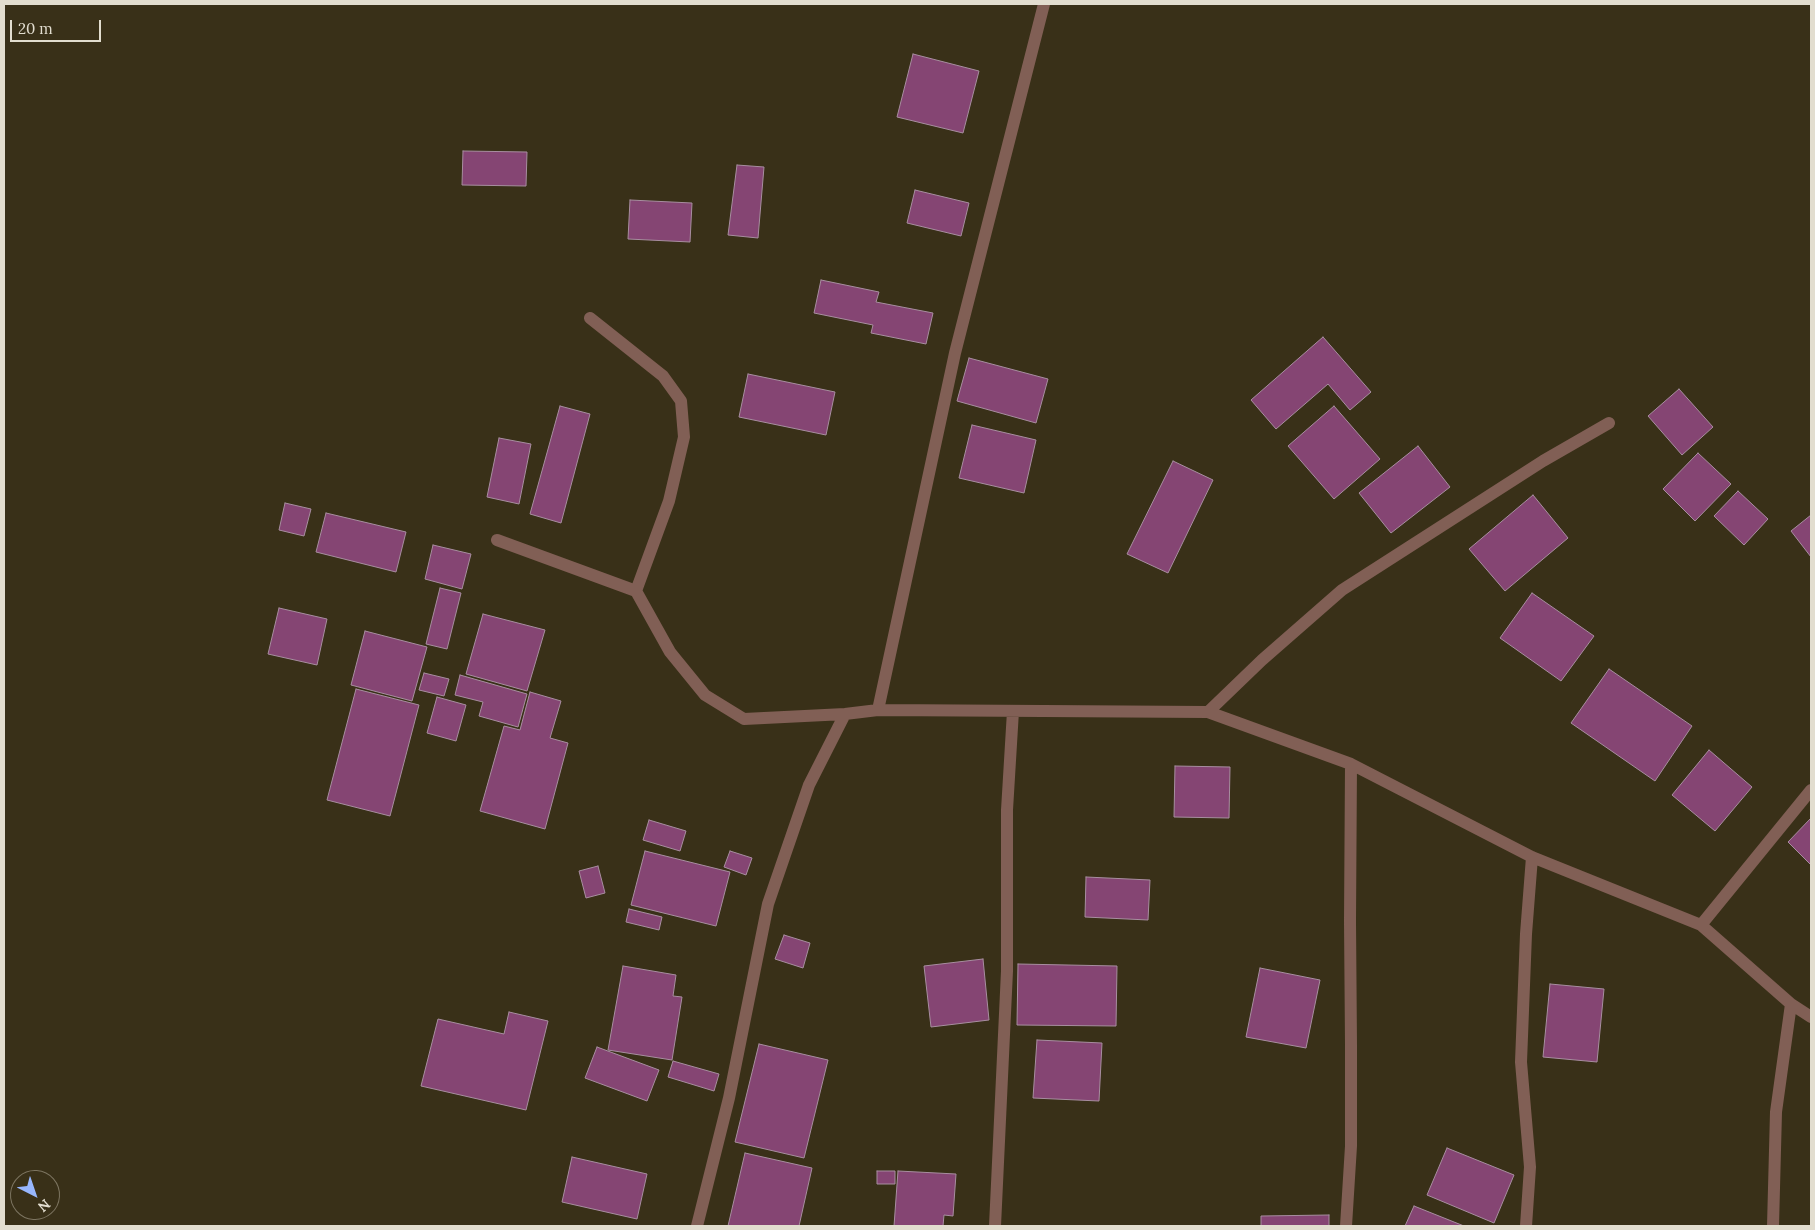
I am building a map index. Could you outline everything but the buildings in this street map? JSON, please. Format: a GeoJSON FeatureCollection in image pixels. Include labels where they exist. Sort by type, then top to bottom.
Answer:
{"type":"FeatureCollection","features":[{"type":"Feature","properties":{"kind":"street"},"geometry":{"type":"LineString","coordinates":[[878,710],[955,353],[1044,4]]}},
{"type":"Feature","properties":{"kind":"street"},"geometry":{"type":"LineString","coordinates":[[590,318],[663,376],[681,401],[684,437],[668,501],[636,591]]}},
{"type":"Feature","properties":{"kind":"street"},"geometry":{"type":"LineString","coordinates":[[1208,712],[1262,660],[1342,590],[1543,461],[1609,423]]}},
{"type":"Feature","properties":{"kind":"street"},"geometry":{"type":"LineString","coordinates":[[497,540],[636,591],[670,652],[705,695],[744,719],[845,714],[878,710],[1208,712],[1351,764],[1532,857],[1701,924],[1791,1004],[1811,1017]]}},
{"type":"Feature","properties":{"kind":"street"},"geometry":{"type":"LineString","coordinates":[[995,1226],[1007,972],[1007,810],[1012,710]]}},
{"type":"Feature","properties":{"kind":"street"},"geometry":{"type":"LineString","coordinates":[[697,1226],[729,1098],[768,904],[809,785],[845,714]]}},
{"type":"Feature","properties":{"kind":"street"},"geometry":{"type":"LineString","coordinates":[[1346,1226],[1351,1137],[1351,764]]}},
{"type":"Feature","properties":{"kind":"street"},"geometry":{"type":"LineString","coordinates":[[1701,924],[1811,790]]}},
{"type":"Feature","properties":{"kind":"street"},"geometry":{"type":"LineString","coordinates":[[1526,1226],[1530,1167],[1521,1062],[1526,934],[1532,857]]}},
{"type":"Feature","properties":{"kind":"street"},"geometry":{"type":"LineString","coordinates":[[1773,1226],[1776,1112],[1791,1004]]}}]}
